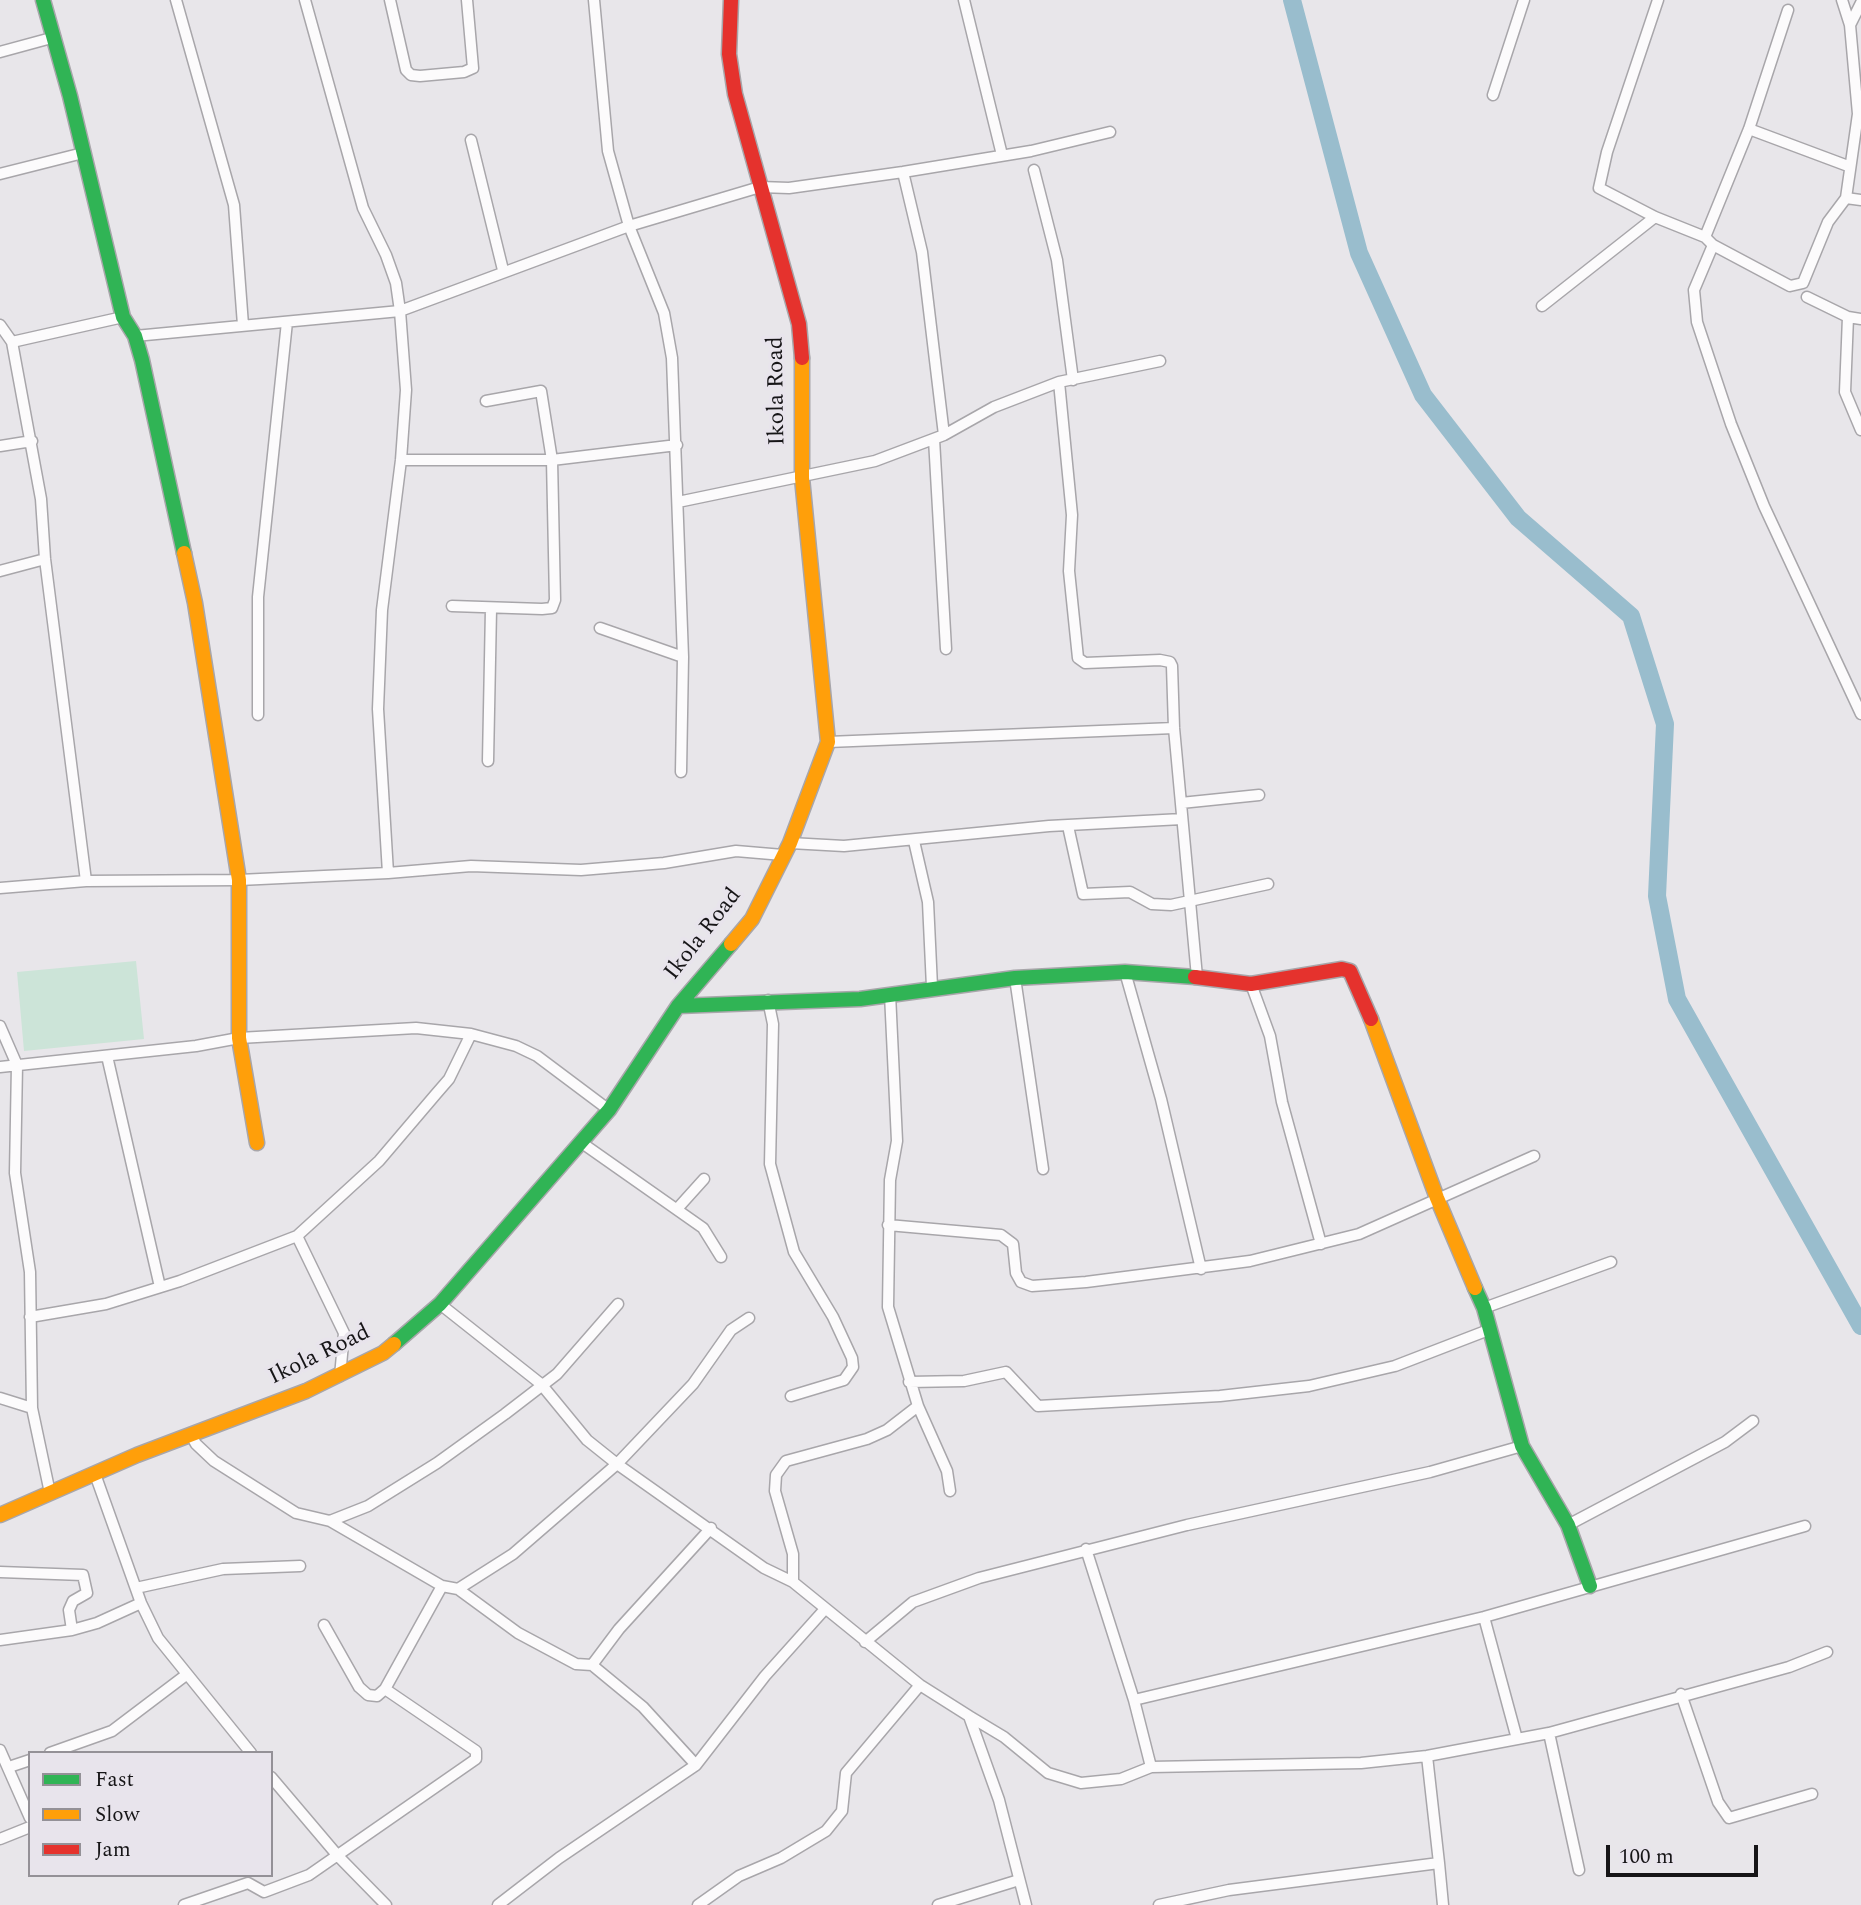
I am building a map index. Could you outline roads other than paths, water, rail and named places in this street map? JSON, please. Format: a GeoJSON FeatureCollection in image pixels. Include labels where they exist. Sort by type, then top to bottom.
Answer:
{"type":"FeatureCollection","features":[{"type":"Feature","properties":{"kind":"street"},"geometry":{"type":"LineString","coordinates":[[43,0],[55,37],[123,317],[135,336],[195,603],[239,880],[239,1038],[257,1143]]}},
{"type":"Feature","properties":{"kind":"street"},"geometry":{"type":"LineString","coordinates":[[176,0],[234,205],[243,325]]}},
{"type":"Feature","properties":{"kind":"street"},"geometry":{"type":"LineString","coordinates":[[305,0],[363,208],[386,255],[396,283],[400,311],[406,390],[379,663],[377,709],[388,873]]}},
{"type":"Feature","properties":{"kind":"street"},"geometry":{"type":"LineString","coordinates":[[390,0],[406,70],[411,75],[420,76],[464,72],[472,68],[467,0]]}},
{"type":"Feature","properties":{"kind":"street"},"geometry":{"type":"LineString","coordinates":[[594,0],[608,150],[629,226],[664,313],[672,358],[682,657],[681,772]]}},
{"type":"Feature","properties":{"kind":"street","name":"Ikola Road"},"geometry":{"type":"LineString","coordinates":[[0,1515],[94,1474],[340,1376],[383,1353],[440,1304],[609,1110],[678,1006],[751,919],[787,849],[828,742],[802,478],[804,382],[799,324],[760,187],[731,69],[731,0]]}},
{"type":"Feature","properties":{"kind":"street"},"geometry":{"type":"LineString","coordinates":[[964,0],[1002,155]]}},
{"type":"Feature","properties":{"kind":"street"},"geometry":{"type":"LineString","coordinates":[[1493,95],[1524,0]]}},
{"type":"Feature","properties":{"kind":"street"},"geometry":{"type":"LineString","coordinates":[[1658,0],[1623,101],[1598,185],[1601,191],[1709,241],[1790,286],[1804,283],[1828,222],[1846,198],[1848,166],[1859,113],[1850,25],[1842,0]]}},
{"type":"Feature","properties":{"kind":"street"},"geometry":{"type":"LineString","coordinates":[[1850,25],[1861,4]]}},
{"type":"Feature","properties":{"kind":"street"},"geometry":{"type":"LineString","coordinates":[[1788,10],[1694,290],[1697,321],[1731,424],[1764,506],[1861,714]]}},
{"type":"Feature","properties":{"kind":"street"},"geometry":{"type":"LineString","coordinates":[[0,52],[55,37]]}},
{"type":"Feature","properties":{"kind":"street"},"geometry":{"type":"LineString","coordinates":[[1749,129],[1848,166]]}},
{"type":"Feature","properties":{"kind":"street"},"geometry":{"type":"LineString","coordinates":[[135,336],[400,311],[503,270],[629,226],[760,187],[789,188],[903,172],[1110,132]]}},
{"type":"Feature","properties":{"kind":"street"},"geometry":{"type":"LineString","coordinates":[[471,140],[503,270]]}},
{"type":"Feature","properties":{"kind":"street"},"geometry":{"type":"LineString","coordinates":[[0,174],[83,153]]}},
{"type":"Feature","properties":{"kind":"street"},"geometry":{"type":"LineString","coordinates":[[1034,170],[1057,260],[1073,380]]}},
{"type":"Feature","properties":{"kind":"street"},"geometry":{"type":"LineString","coordinates":[[903,172],[922,252],[939,437],[946,649]]}},
{"type":"Feature","properties":{"kind":"street"},"geometry":{"type":"LineString","coordinates":[[1846,198],[1861,200]]}},
{"type":"Feature","properties":{"kind":"street"},"geometry":{"type":"LineString","coordinates":[[1542,306],[1655,217]]}},
{"type":"Feature","properties":{"kind":"street"},"geometry":{"type":"LineString","coordinates":[[1807,297],[1848,317],[1861,319]]}},
{"type":"Feature","properties":{"kind":"street"},"geometry":{"type":"LineString","coordinates":[[12,342],[123,317]]}},
{"type":"Feature","properties":{"kind":"street"},"geometry":{"type":"LineString","coordinates":[[1848,317],[1844,392],[1861,430]]}},
{"type":"Feature","properties":{"kind":"street"},"geometry":{"type":"LineString","coordinates":[[258,715],[258,597],[287,322]]}},
{"type":"Feature","properties":{"kind":"street"},"geometry":{"type":"LineString","coordinates":[[0,325],[12,342],[41,499],[44,559],[86,881]]}},
{"type":"Feature","properties":{"kind":"street"},"geometry":{"type":"LineString","coordinates":[[678,502],[875,461],[939,437],[994,407],[1059,382],[1160,361]]}},
{"type":"Feature","properties":{"kind":"street"},"geometry":{"type":"LineString","coordinates":[[1059,382],[1072,515],[1069,571],[1078,658],[1085,663],[1170,662],[1188,899],[1197,977]]}},
{"type":"Feature","properties":{"kind":"street"},"geometry":{"type":"LineString","coordinates":[[452,606],[491,609],[552,608],[552,460],[540,389],[486,401]]}},
{"type":"Feature","properties":{"kind":"street"},"geometry":{"type":"LineString","coordinates":[[0,446],[32,441]]}},
{"type":"Feature","properties":{"kind":"street"},"geometry":{"type":"LineString","coordinates":[[401,460],[552,460],[677,445]]}},
{"type":"Feature","properties":{"kind":"street"},"geometry":{"type":"LineString","coordinates":[[0,571],[44,559]]}},
{"type":"Feature","properties":{"kind":"street"},"geometry":{"type":"LineString","coordinates":[[488,761],[491,609]]}},
{"type":"Feature","properties":{"kind":"street"},"geometry":{"type":"LineString","coordinates":[[600,628],[682,657]]}},
{"type":"Feature","properties":{"kind":"street"},"geometry":{"type":"LineString","coordinates":[[828,742],[1174,728]]}},
{"type":"Feature","properties":{"kind":"street"},"geometry":{"type":"LineString","coordinates":[[1181,803],[1259,795]]}},
{"type":"Feature","properties":{"kind":"street"},"geometry":{"type":"LineString","coordinates":[[0,888],[86,881],[239,880],[471,866],[581,870],[622,868],[736,851],[914,841],[1068,826],[1182,819]]}},
{"type":"Feature","properties":{"kind":"street"},"geometry":{"type":"LineString","coordinates":[[1068,826],[1083,894],[1130,892],[1152,904],[1171,905],[1188,899],[1268,884]]}},
{"type":"Feature","properties":{"kind":"street"},"geometry":{"type":"LineString","coordinates":[[914,841],[928,902],[932,987]]}},
{"type":"Feature","properties":{"kind":"street"},"geometry":{"type":"LineString","coordinates":[[678,1006],[768,1000],[860,999],[932,987],[1015,978],[1125,972],[1251,984],[1342,969],[1353,974],[1437,1198],[1492,1329],[1522,1446],[1568,1525],[1590,1586]]}},
{"type":"Feature","properties":{"kind":"street"},"geometry":{"type":"LineString","coordinates":[[1125,972],[1161,1099],[1201,1269]]}},
{"type":"Feature","properties":{"kind":"street"},"geometry":{"type":"LineString","coordinates":[[1015,978],[1044,1169]]}},
{"type":"Feature","properties":{"kind":"street"},"geometry":{"type":"LineString","coordinates":[[1251,984],[1270,1036],[1282,1101],[1321,1244]]}},
{"type":"Feature","properties":{"kind":"street"},"geometry":{"type":"LineString","coordinates":[[890,994],[897,1141],[890,1180],[888,1307],[909,1382],[947,1471],[950,1491]]}},
{"type":"Feature","properties":{"kind":"street"},"geometry":{"type":"LineString","coordinates":[[768,1000],[773,1024],[770,1164],[794,1252],[833,1317],[852,1358],[853,1367],[844,1380],[791,1396]]}},
{"type":"Feature","properties":{"kind":"street"},"geometry":{"type":"LineString","coordinates":[[0,1026],[17,1065],[15,1173],[28,1254],[32,1408],[50,1493]]}},
{"type":"Feature","properties":{"kind":"street"},"geometry":{"type":"LineString","coordinates":[[0,1067],[197,1046],[239,1038],[416,1028],[471,1034],[516,1046],[537,1056],[609,1110]]}},
{"type":"Feature","properties":{"kind":"street"},"geometry":{"type":"LineString","coordinates":[[30,1317],[106,1304],[297,1236],[379,1161],[449,1079],[471,1034]]}},
{"type":"Feature","properties":{"kind":"street"},"geometry":{"type":"LineString","coordinates":[[107,1056],[160,1287]]}},
{"type":"Feature","properties":{"kind":"street"},"geometry":{"type":"LineString","coordinates":[[582,1143],[703,1228],[721,1257]]}},
{"type":"Feature","properties":{"kind":"street"},"geometry":{"type":"LineString","coordinates":[[888,1224],[1001,1235],[1013,1244],[1016,1273],[1021,1282],[1032,1286],[1201,1269],[1250,1261],[1359,1234],[1534,1156]]}},
{"type":"Feature","properties":{"kind":"street"},"geometry":{"type":"LineString","coordinates":[[677,1209],[704,1178]]}},
{"type":"Feature","properties":{"kind":"street"},"geometry":{"type":"LineString","coordinates":[[297,1236],[344,1333],[340,1376]]}},
{"type":"Feature","properties":{"kind":"street"},"geometry":{"type":"LineString","coordinates":[[1484,1308],[1611,1262]]}},
{"type":"Feature","properties":{"kind":"street"},"geometry":{"type":"LineString","coordinates":[[440,1304],[541,1384],[587,1440],[617,1464],[764,1568],[793,1582],[920,1685],[1004,1737],[1048,1773],[1080,1783],[1121,1779],[1151,1768],[1361,1763],[1427,1756],[1549,1733],[1681,1694],[1789,1667],[1827,1652]]}},
{"type":"Feature","properties":{"kind":"street"},"geometry":{"type":"LineString","coordinates":[[330,1521],[368,1506],[437,1463],[557,1374],[618,1304]]}},
{"type":"Feature","properties":{"kind":"street"},"geometry":{"type":"LineString","coordinates":[[457,1589],[513,1553],[617,1464],[693,1384],[731,1330],[750,1318]]}},
{"type":"Feature","properties":{"kind":"street"},"geometry":{"type":"LineString","coordinates":[[909,1382],[964,1381],[1006,1372],[1038,1406],[1220,1396],[1308,1386],[1395,1366],[1492,1329]]}},
{"type":"Feature","properties":{"kind":"street"},"geometry":{"type":"LineString","coordinates":[[0,1398],[32,1408]]}},
{"type":"Feature","properties":{"kind":"street"},"geometry":{"type":"LineString","coordinates":[[793,1582],[793,1554],[775,1491],[776,1475],[786,1461],[867,1439],[887,1430],[918,1406]]}},
{"type":"Feature","properties":{"kind":"street"},"geometry":{"type":"LineString","coordinates":[[1568,1525],[1725,1442],[1753,1421]]}},
{"type":"Feature","properties":{"kind":"street"},"geometry":{"type":"LineString","coordinates":[[191,1435],[195,1444],[214,1461],[296,1513],[330,1521],[442,1586],[457,1589],[518,1633],[576,1664],[592,1665],[643,1707],[696,1765]]}},
{"type":"Feature","properties":{"kind":"street"},"geometry":{"type":"LineString","coordinates":[[865,1642],[913,1602],[979,1578],[1086,1549],[1430,1472],[1522,1446]]}},
{"type":"Feature","properties":{"kind":"street"},"geometry":{"type":"LineString","coordinates":[[94,1474],[141,1603],[158,1638],[249,1751]]}},
{"type":"Feature","properties":{"kind":"street"},"geometry":{"type":"LineString","coordinates":[[1134,1700],[1484,1617],[1805,1526]]}},
{"type":"Feature","properties":{"kind":"street"},"geometry":{"type":"LineString","coordinates":[[592,1665],[619,1629],[711,1528]]}},
{"type":"Feature","properties":{"kind":"street"},"geometry":{"type":"LineString","coordinates":[[1086,1549],[1134,1700],[1151,1768]]}},
{"type":"Feature","properties":{"kind":"street"},"geometry":{"type":"LineString","coordinates":[[136,1588],[223,1569],[300,1566]]}},
{"type":"Feature","properties":{"kind":"street"},"geometry":{"type":"LineString","coordinates":[[0,1572],[83,1575],[88,1594],[73,1601],[69,1609],[72,1630]]}},
{"type":"Feature","properties":{"kind":"street"},"geometry":{"type":"LineString","coordinates":[[324,1625],[359,1687],[368,1695],[377,1696],[385,1689],[442,1586]]}},
{"type":"Feature","properties":{"kind":"street"},"geometry":{"type":"LineString","coordinates":[[0,1640],[72,1630],[141,1603]]}},
{"type":"Feature","properties":{"kind":"street"},"geometry":{"type":"LineString","coordinates":[[498,1905],[559,1858],[696,1765],[765,1676],[825,1609]]}},
{"type":"Feature","properties":{"kind":"street"},"geometry":{"type":"LineString","coordinates":[[1484,1617],[1517,1739]]}},
{"type":"Feature","properties":{"kind":"street"},"geometry":{"type":"LineString","coordinates":[[56,1751],[112,1731],[186,1675]]}},
{"type":"Feature","properties":{"kind":"street"},"geometry":{"type":"LineString","coordinates":[[698,1905],[713,1900],[739,1876],[781,1858],[835,1822],[842,1811],[846,1773],[920,1685]]}},
{"type":"Feature","properties":{"kind":"street"},"geometry":{"type":"LineString","coordinates":[[264,1892],[309,1875],[476,1759],[477,1755],[385,1689]]}},
{"type":"Feature","properties":{"kind":"street"},"geometry":{"type":"LineString","coordinates":[[1681,1694],[1718,1802],[1729,1818],[1812,1794]]}},
{"type":"Feature","properties":{"kind":"street"},"geometry":{"type":"LineString","coordinates":[[969,1716],[999,1800],[1026,1905]]}},
{"type":"Feature","properties":{"kind":"street"},"geometry":{"type":"LineString","coordinates":[[1549,1733],[1579,1870]]}},
{"type":"Feature","properties":{"kind":"street"},"geometry":{"type":"LineString","coordinates":[[0,1750],[28,1813]]}},
{"type":"Feature","properties":{"kind":"street"},"geometry":{"type":"LineString","coordinates":[[1427,1756],[1443,1905]]}},
{"type":"Feature","properties":{"kind":"street"},"geometry":{"type":"LineString","coordinates":[[9,1767],[28,1761]]}},
{"type":"Feature","properties":{"kind":"street"},"geometry":{"type":"LineString","coordinates":[[273,1779],[338,1856],[386,1905]]}},
{"type":"Feature","properties":{"kind":"street"},"geometry":{"type":"LineString","coordinates":[[0,1839],[28,1828]]}},
{"type":"Feature","properties":{"kind":"street"},"geometry":{"type":"LineString","coordinates":[[1159,1905],[1229,1890],[1439,1863]]}},
{"type":"Feature","properties":{"kind":"street"},"geometry":{"type":"LineString","coordinates":[[938,1905],[1019,1880]]}},
{"type":"Feature","properties":{"kind":"street"},"geometry":{"type":"LineString","coordinates":[[184,1905],[248,1883],[264,1892]]}},
{"type":"Feature","properties":{"kind":"street"},"geometry":{"type":"LineString","coordinates":[[263,1905],[264,1892]]}},
{"type":"Feature","properties":{"kind":"waterway"},"geometry":{"type":"LineString","coordinates":[[1292,0],[1359,253],[1423,395],[1518,518],[1631,616],[1665,724],[1657,896],[1677,999],[1861,1326]]}}]}
